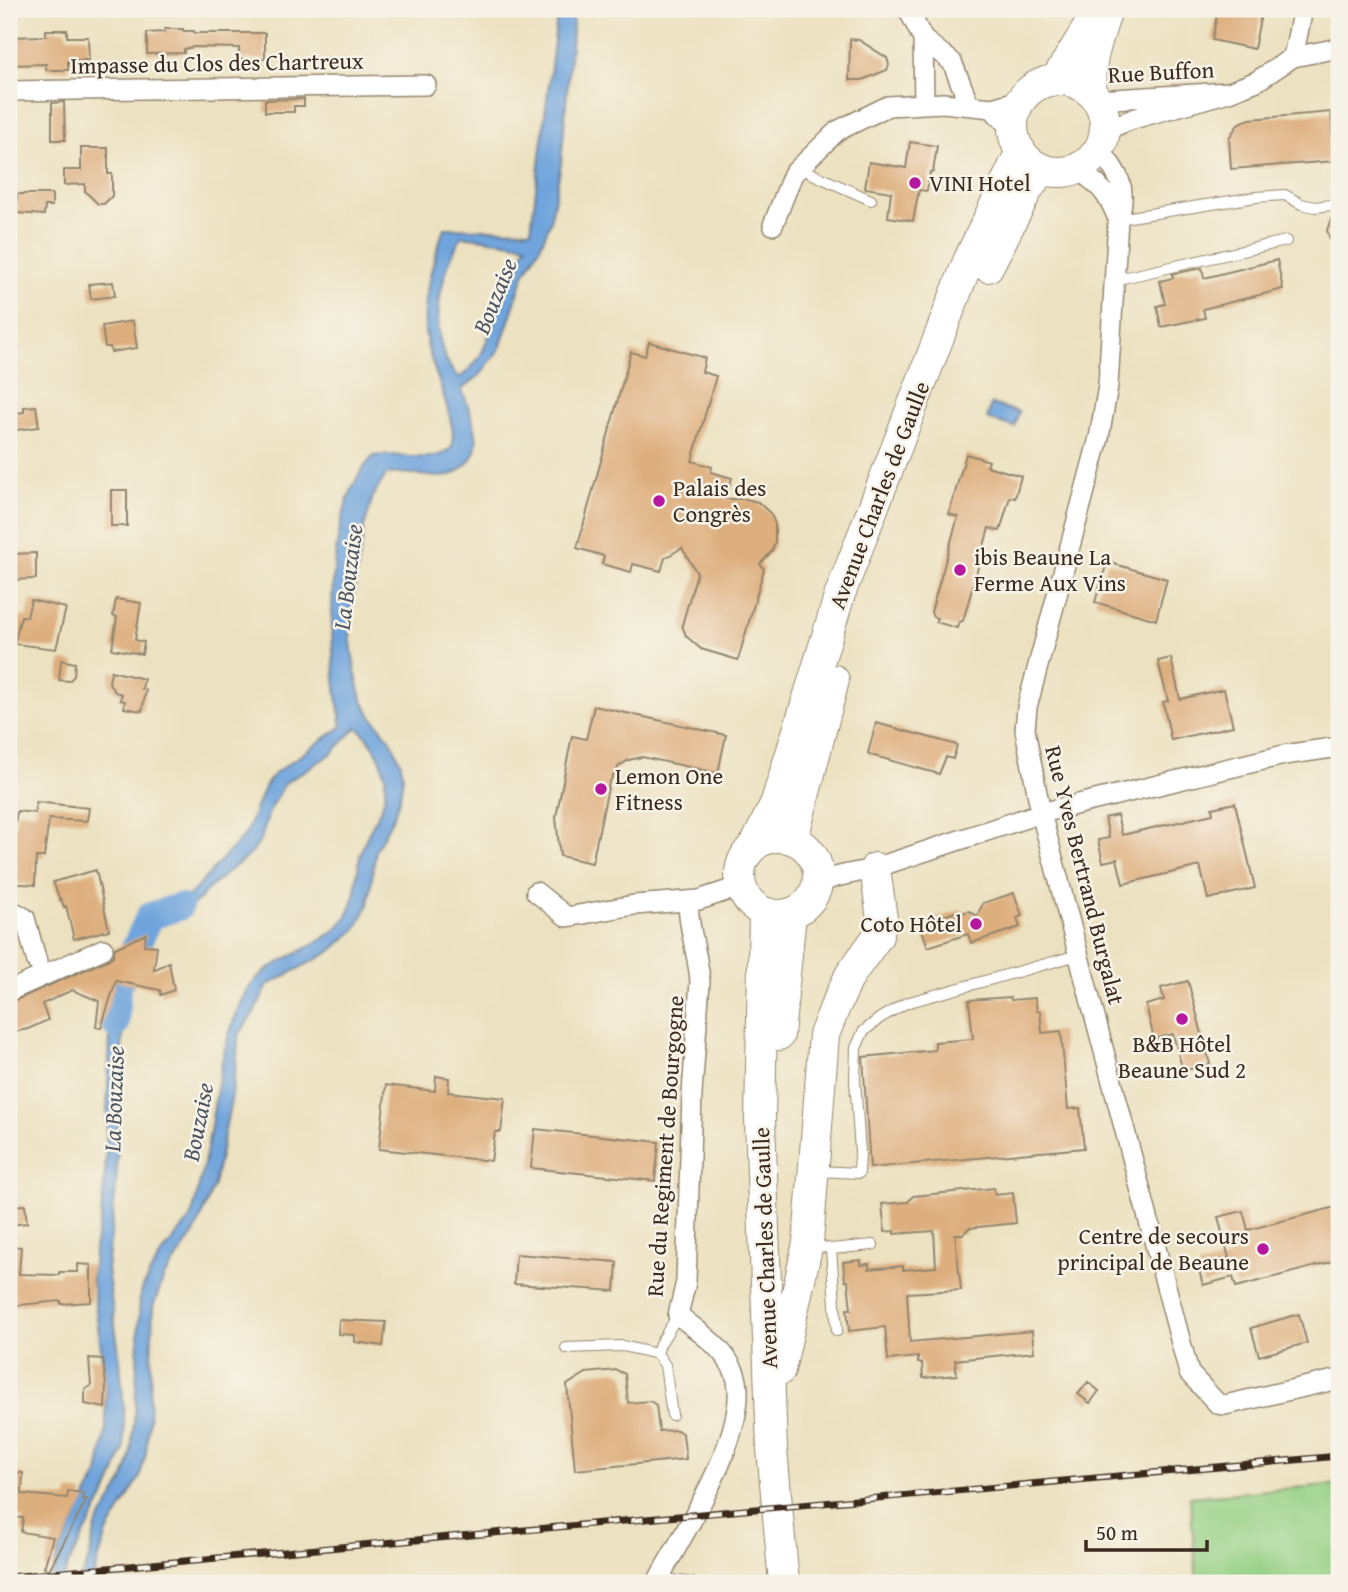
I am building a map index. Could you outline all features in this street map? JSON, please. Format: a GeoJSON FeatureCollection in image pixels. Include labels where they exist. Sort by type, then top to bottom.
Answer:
{"type":"FeatureCollection","features":[{"type":"Feature","properties":{"kind":"main road"},"geometry":{"type":"LineString","coordinates":[[1055,80],[1100,9]]}},
{"type":"Feature","properties":{"kind":"main road"},"geometry":{"type":"LineString","coordinates":[[1026,151],[1054,172],[1076,169],[1093,157],[1102,139],[1105,119],[1089,78],[1107,9]]}},
{"type":"Feature","properties":{"kind":"main road"},"geometry":{"type":"LineString","coordinates":[[1023,99],[1043,83],[1055,80],[1068,81],[1094,96]]}},
{"type":"Feature","properties":{"kind":"main road","name":"Avenue Charles de Gaulle"},"geometry":{"type":"LineString","coordinates":[[793,839],[859,586],[992,257],[1028,189],[1026,151],[1017,109],[1023,99]]}},
{"type":"Feature","properties":{"kind":"main road","name":"Avenue Charles de Gaulle"},"geometry":{"type":"LineString","coordinates":[[741,886],[742,864],[755,845],[776,802],[845,582],[969,259],[1026,151]]}},
{"type":"Feature","properties":{"kind":"main road"},"geometry":{"type":"LineString","coordinates":[[741,886],[746,897],[778,913],[803,908],[813,898],[818,885],[816,863],[803,845],[793,839],[780,837],[755,845]]}},
{"type":"Feature","properties":{"kind":"main road"},"geometry":{"type":"LineString","coordinates":[[780,1374],[820,1246],[814,1170],[824,1035],[850,975],[878,936],[882,919],[876,868]]}},
{"type":"Feature","properties":{"kind":"main road","name":"Avenue Charles de Gaulle"},"geometry":{"type":"LineString","coordinates":[[778,913],[770,1236],[797,1583]]}},
{"type":"Feature","properties":{"kind":"main road","name":"Avenue Charles de Gaulle"},"geometry":{"type":"LineString","coordinates":[[778,913],[760,1121],[772,1449],[784,1583]]}},
{"type":"Feature","properties":{"kind":"street"},"geometry":{"type":"LineString","coordinates":[[908,9],[923,39],[934,103]]}},
{"type":"Feature","properties":{"kind":"street"},"geometry":{"type":"LineString","coordinates":[[1293,57],[1303,9]]}},
{"type":"Feature","properties":{"kind":"street"},"geometry":{"type":"LineString","coordinates":[[923,39],[952,62],[969,104]]}},
{"type":"Feature","properties":{"kind":"street","name":"Rue Buffon"},"geometry":{"type":"LineString","coordinates":[[1102,139],[1133,119],[1257,81],[1293,57],[1339,48]]}},
{"type":"Feature","properties":{"kind":"street","name":"Impasse du Clos des Chartreux"},"geometry":{"type":"LineString","coordinates":[[9,91],[426,85]]}},
{"type":"Feature","properties":{"kind":"street","name":"Rue Buffon"},"geometry":{"type":"LineString","coordinates":[[1094,96],[1228,92]]}},
{"type":"Feature","properties":{"kind":"street"},"geometry":{"type":"LineString","coordinates":[[773,225],[793,174],[837,131],[888,106],[934,103],[992,108],[1023,99]]}},
{"type":"Feature","properties":{"kind":"street"},"geometry":{"type":"LineString","coordinates":[[992,108],[1026,151]]}},
{"type":"Feature","properties":{"kind":"street","name":"Rue Yves Bertrand Burgalat"},"geometry":{"type":"LineString","coordinates":[[1102,139],[1124,191],[1118,219],[1108,386],[1099,438],[1027,707],[1025,730],[1041,814],[1189,1373],[1217,1404],[1226,1405],[1339,1379]]}},
{"type":"Feature","properties":{"kind":"street"},"geometry":{"type":"LineString","coordinates":[[1076,169],[1090,177],[1110,198],[1118,219]]}},
{"type":"Feature","properties":{"kind":"street"},"geometry":{"type":"LineString","coordinates":[[818,885],[829,878],[850,876],[1041,814],[1284,755],[1339,747]]}},
{"type":"Feature","properties":{"kind":"street"},"geometry":{"type":"LineString","coordinates":[[536,891],[567,917],[634,905],[699,900],[741,886]]}},
{"type":"Feature","properties":{"kind":"street","name":"Rue du Regiment de Bourgogne"},"geometry":{"type":"LineString","coordinates":[[658,1580],[724,1453],[736,1410],[738,1391],[735,1374],[728,1361],[716,1347],[678,1315],[686,1282],[692,1094],[700,981],[699,963],[688,919],[688,901]]}},
{"type":"Feature","properties":{"kind":"street"},"geometry":{"type":"LineString","coordinates":[[9,909],[26,918],[37,962]]}},
{"type":"Feature","properties":{"kind":"street"},"geometry":{"type":"LineString","coordinates":[[9,991],[103,949]]}},
{"type":"Feature","properties":{"kind":"lane"},"geometry":{"type":"LineString","coordinates":[[799,168],[871,200]]}},
{"type":"Feature","properties":{"kind":"lane"},"geometry":{"type":"LineString","coordinates":[[1118,219],[1284,195],[1301,204],[1315,207],[1339,204]]}},
{"type":"Feature","properties":{"kind":"lane"},"geometry":{"type":"LineString","coordinates":[[1114,280],[1286,241]]}},
{"type":"Feature","properties":{"kind":"lane"},"geometry":{"type":"LineString","coordinates":[[814,1170],[859,1173],[856,1048],[863,1032],[880,1018],[906,1003],[1078,955]]}},
{"type":"Feature","properties":{"kind":"lane"},"geometry":{"type":"LineString","coordinates":[[837,1331],[820,1246],[873,1245]]}},
{"type":"Feature","properties":{"kind":"lane"},"geometry":{"type":"LineString","coordinates":[[657,1354],[678,1315]]}},
{"type":"Feature","properties":{"kind":"lane"},"geometry":{"type":"LineString","coordinates":[[566,1348],[623,1346],[657,1354],[665,1365],[672,1415]]}},
{"type":"Feature","properties":{"kind":"lane"},"geometry":{"type":"LineString","coordinates":[[658,1580],[692,1583]]}},
{"type":"Feature","properties":{"kind":"green space"},"geometry":{"type":"Polygon","coordinates":[[[1339,1484],[1339,1583],[1197,1583],[1190,1497],[1339,1484]]]}},
{"type":"Feature","properties":{"kind":"water"},"geometry":{"type":"Polygon","coordinates":[[[558,9],[574,9],[561,164],[550,223],[524,275],[500,348],[480,375],[462,389],[475,429],[476,448],[465,466],[454,474],[440,477],[400,473],[386,475],[373,496],[364,528],[351,611],[350,635],[355,671],[362,699],[392,742],[403,776],[394,815],[376,850],[368,905],[356,929],[330,952],[268,985],[238,1036],[231,1100],[214,1185],[196,1230],[164,1277],[153,1307],[149,1423],[140,1477],[107,1533],[91,1583],[79,1583],[89,1559],[96,1526],[123,1481],[130,1460],[140,1295],[153,1267],[188,1222],[192,1212],[205,1160],[222,1061],[237,1013],[256,980],[278,963],[329,935],[346,918],[350,909],[361,852],[381,808],[386,786],[378,754],[365,735],[357,727],[331,754],[285,783],[269,812],[261,839],[252,853],[225,874],[201,898],[186,910],[154,919],[148,924],[139,922],[151,911],[190,895],[246,833],[263,790],[274,774],[342,726],[334,663],[333,585],[337,546],[345,510],[357,479],[374,456],[435,456],[452,447],[452,426],[430,355],[425,329],[428,285],[444,228],[531,230],[558,9]],[[462,236],[447,269],[439,308],[441,346],[448,363],[459,378],[481,354],[504,290],[527,245],[462,236]]]}},
{"type":"Feature","properties":{"kind":"water"},"geometry":{"type":"Polygon","coordinates":[[[991,404],[1019,412],[1015,427],[987,419],[991,404]]]}},
{"type":"Feature","properties":{"kind":"water"},"geometry":{"type":"Polygon","coordinates":[[[115,984],[125,986],[116,1186],[107,1270],[120,1360],[124,1449],[109,1488],[68,1565],[62,1583],[50,1583],[59,1552],[98,1474],[106,1431],[106,1386],[92,1281],[105,1174],[111,1000],[115,984]]]}},
{"type":"Feature","properties":{"kind":"building"},"geometry":{"type":"Polygon","coordinates":[[[1218,9],[1262,9],[1254,49],[1212,40],[1218,9]]]}},
{"type":"Feature","properties":{"kind":"building"},"geometry":{"type":"Polygon","coordinates":[[[165,29],[183,29],[194,33],[265,33],[265,59],[239,59],[239,48],[194,47],[184,49],[184,53],[147,54],[147,33],[164,32],[165,29]]]}},
{"type":"Feature","properties":{"kind":"building"},"geometry":{"type":"Polygon","coordinates":[[[46,30],[67,30],[67,37],[88,37],[89,60],[68,60],[68,70],[46,70],[46,64],[9,65],[9,37],[46,36],[46,30]]]}},
{"type":"Feature","properties":{"kind":"building"},"geometry":{"type":"Polygon","coordinates":[[[850,39],[859,40],[887,58],[887,70],[862,80],[849,80],[850,39]]]}},
{"type":"Feature","properties":{"kind":"building"},"geometry":{"type":"Polygon","coordinates":[[[304,99],[304,106],[294,106],[294,112],[265,112],[265,100],[304,99]]]}},
{"type":"Feature","properties":{"kind":"building"},"geometry":{"type":"Polygon","coordinates":[[[64,102],[65,140],[52,140],[52,103],[64,102]]]}},
{"type":"Feature","properties":{"kind":"building"},"geometry":{"type":"Polygon","coordinates":[[[1331,112],[1335,161],[1231,169],[1229,138],[1239,123],[1250,119],[1331,112]]]}},
{"type":"Feature","properties":{"kind":"building"},"geometry":{"type":"Polygon","coordinates":[[[910,142],[937,146],[927,191],[919,190],[913,221],[888,217],[891,192],[865,188],[869,162],[906,168],[910,142]]]}},
{"type":"Feature","properties":{"kind":"building"},"geometry":{"type":"Polygon","coordinates":[[[81,148],[108,148],[108,174],[112,174],[112,196],[104,204],[98,204],[85,191],[85,184],[64,185],[64,170],[81,170],[81,148]]]}},
{"type":"Feature","properties":{"kind":"building"},"geometry":{"type":"Polygon","coordinates":[[[17,194],[52,194],[52,206],[45,206],[44,215],[17,213],[17,194]]]}},
{"type":"Feature","properties":{"kind":"building"},"geometry":{"type":"Polygon","coordinates":[[[1339,211],[1338,264],[1327,230],[1334,212],[1339,211]]]}},
{"type":"Feature","properties":{"kind":"building"},"geometry":{"type":"Polygon","coordinates":[[[1277,260],[1283,289],[1203,309],[1205,318],[1161,327],[1157,306],[1165,304],[1160,281],[1173,278],[1172,274],[1202,268],[1204,278],[1277,260]]]}},
{"type":"Feature","properties":{"kind":"building"},"geometry":{"type":"Polygon","coordinates":[[[113,282],[115,296],[91,299],[89,284],[113,282]]]}},
{"type":"Feature","properties":{"kind":"building"},"geometry":{"type":"Polygon","coordinates":[[[133,321],[137,348],[111,352],[110,347],[105,347],[102,326],[133,321]]]}},
{"type":"Feature","properties":{"kind":"building","name":"Palais des Congrès"},"geometry":{"type":"Polygon","coordinates":[[[649,342],[705,358],[702,372],[716,376],[692,461],[712,467],[711,472],[732,478],[725,499],[758,502],[771,514],[775,524],[775,542],[772,551],[760,564],[764,569],[738,660],[701,649],[686,636],[682,625],[697,573],[682,548],[665,558],[661,571],[633,564],[631,572],[602,564],[604,556],[577,548],[631,352],[645,356],[649,342]]]}},
{"type":"Feature","properties":{"kind":"building"},"geometry":{"type":"Polygon","coordinates":[[[36,406],[39,427],[9,431],[9,414],[24,412],[24,407],[36,406]]]}},
{"type":"Feature","properties":{"kind":"building"},"geometry":{"type":"Polygon","coordinates":[[[966,454],[989,461],[987,466],[1021,476],[1015,498],[1010,497],[1000,531],[989,528],[963,621],[959,622],[957,628],[936,622],[937,618],[933,617],[931,612],[958,517],[949,514],[966,454]]]}},
{"type":"Feature","properties":{"kind":"building"},"geometry":{"type":"Polygon","coordinates":[[[111,490],[127,490],[127,526],[111,526],[111,490]]]}},
{"type":"Feature","properties":{"kind":"building"},"geometry":{"type":"Polygon","coordinates":[[[36,553],[36,579],[9,580],[9,554],[36,553]]]}},
{"type":"Feature","properties":{"kind":"building"},"geometry":{"type":"Polygon","coordinates":[[[1107,562],[1167,579],[1156,620],[1095,602],[1107,562]]]}},
{"type":"Feature","properties":{"kind":"building"},"geometry":{"type":"Polygon","coordinates":[[[116,599],[141,603],[135,640],[144,642],[142,654],[112,649],[117,617],[113,616],[116,599]]]}},
{"type":"Feature","properties":{"kind":"building"},"geometry":{"type":"Polygon","coordinates":[[[31,600],[66,608],[56,649],[14,644],[21,616],[27,617],[31,600]]]}},
{"type":"Feature","properties":{"kind":"building"},"geometry":{"type":"Polygon","coordinates":[[[1171,658],[1180,699],[1224,689],[1233,726],[1171,740],[1163,702],[1168,701],[1158,661],[1171,658]]]}},
{"type":"Feature","properties":{"kind":"building"},"geometry":{"type":"Polygon","coordinates":[[[61,660],[75,663],[74,676],[69,681],[59,680],[61,660]]]}},
{"type":"Feature","properties":{"kind":"building"},"geometry":{"type":"Polygon","coordinates":[[[111,671],[144,679],[142,689],[146,690],[142,711],[124,708],[125,701],[120,700],[122,694],[115,692],[109,683],[111,671]]]}},
{"type":"Feature","properties":{"kind":"building"},"geometry":{"type":"Polygon","coordinates":[[[594,706],[726,735],[718,773],[642,757],[619,766],[609,783],[592,863],[560,856],[556,817],[572,736],[586,739],[594,706]]]}},
{"type":"Feature","properties":{"kind":"building"},"geometry":{"type":"Polygon","coordinates":[[[876,723],[957,745],[953,759],[946,757],[939,774],[871,755],[868,753],[876,723]]]}},
{"type":"Feature","properties":{"kind":"building"},"geometry":{"type":"Polygon","coordinates":[[[36,802],[89,808],[87,821],[49,819],[44,857],[36,857],[35,885],[9,883],[9,835],[13,836],[17,811],[35,813],[36,802]]]}},
{"type":"Feature","properties":{"kind":"building"},"geometry":{"type":"Polygon","coordinates":[[[1235,803],[1255,888],[1208,899],[1200,866],[1123,884],[1117,859],[1103,862],[1098,840],[1109,838],[1105,818],[1117,815],[1122,835],[1213,814],[1212,808],[1235,803]]]}},
{"type":"Feature","properties":{"kind":"building"},"geometry":{"type":"Polygon","coordinates":[[[96,870],[109,930],[74,939],[66,906],[64,907],[60,900],[53,882],[96,870]]]}},
{"type":"Feature","properties":{"kind":"building"},"geometry":{"type":"Polygon","coordinates":[[[1014,893],[1022,916],[1017,918],[1020,927],[971,943],[968,934],[928,947],[920,924],[961,910],[962,913],[969,911],[977,916],[983,903],[1014,893]]]}},
{"type":"Feature","properties":{"kind":"building"},"geometry":{"type":"Polygon","coordinates":[[[146,934],[144,945],[157,946],[154,970],[169,962],[174,990],[161,995],[160,990],[116,981],[101,1028],[96,1027],[99,1001],[72,990],[42,1004],[48,1020],[28,1029],[9,1033],[9,1003],[108,960],[113,956],[115,948],[146,934]]]}},
{"type":"Feature","properties":{"kind":"building"},"geometry":{"type":"Polygon","coordinates":[[[1188,981],[1210,1064],[1183,1071],[1173,1034],[1154,1039],[1146,1005],[1164,1000],[1161,988],[1188,981]]]}},
{"type":"Feature","properties":{"kind":"building"},"geometry":{"type":"Polygon","coordinates":[[[1010,997],[1011,1000],[1035,998],[1037,1011],[1040,1011],[1042,1033],[1061,1031],[1068,1109],[1080,1108],[1084,1148],[870,1168],[863,1057],[935,1050],[935,1042],[973,1039],[969,1000],[1010,997]]]}},
{"type":"Feature","properties":{"kind":"building"},"geometry":{"type":"Polygon","coordinates":[[[436,1076],[449,1078],[448,1092],[505,1098],[501,1132],[495,1132],[491,1161],[379,1149],[386,1085],[435,1091],[436,1076]]]}},
{"type":"Feature","properties":{"kind":"building"},"geometry":{"type":"Polygon","coordinates":[[[535,1129],[659,1142],[655,1181],[531,1168],[535,1129]]]}},
{"type":"Feature","properties":{"kind":"building"},"geometry":{"type":"Polygon","coordinates":[[[994,1188],[995,1195],[1013,1193],[1016,1223],[969,1228],[963,1234],[955,1234],[961,1290],[907,1293],[910,1342],[1032,1331],[1034,1352],[955,1360],[957,1375],[923,1378],[922,1363],[918,1363],[918,1357],[888,1360],[885,1327],[849,1331],[847,1309],[851,1309],[843,1262],[861,1260],[861,1265],[869,1264],[869,1269],[936,1267],[934,1231],[894,1234],[894,1231],[885,1232],[882,1204],[908,1202],[913,1196],[994,1188]]]}},
{"type":"Feature","properties":{"kind":"building"},"geometry":{"type":"Polygon","coordinates":[[[25,1205],[27,1223],[9,1225],[9,1206],[25,1205]]]}},
{"type":"Feature","properties":{"kind":"building"},"geometry":{"type":"Polygon","coordinates":[[[1339,1206],[1339,1260],[1236,1287],[1233,1277],[1203,1285],[1198,1266],[1229,1258],[1218,1217],[1243,1211],[1248,1230],[1339,1206]]]}},
{"type":"Feature","properties":{"kind":"building"},"geometry":{"type":"Polygon","coordinates":[[[9,1246],[21,1247],[19,1274],[59,1275],[59,1272],[78,1272],[78,1264],[91,1265],[91,1302],[61,1304],[61,1301],[9,1306],[9,1246]]]}},
{"type":"Feature","properties":{"kind":"building"},"geometry":{"type":"Polygon","coordinates":[[[516,1254],[617,1262],[615,1291],[514,1284],[516,1254]]]}},
{"type":"Feature","properties":{"kind":"building"},"geometry":{"type":"Polygon","coordinates":[[[1299,1314],[1307,1343],[1259,1356],[1251,1328],[1299,1314]]]}},
{"type":"Feature","properties":{"kind":"building"},"geometry":{"type":"Polygon","coordinates":[[[339,1320],[386,1322],[383,1346],[355,1342],[355,1335],[338,1334],[339,1320]]]}},
{"type":"Feature","properties":{"kind":"building"},"geometry":{"type":"Polygon","coordinates":[[[89,1358],[103,1359],[105,1408],[85,1404],[85,1389],[91,1386],[89,1358]]]}},
{"type":"Feature","properties":{"kind":"building"},"geometry":{"type":"Polygon","coordinates":[[[616,1370],[625,1374],[628,1403],[650,1401],[656,1405],[659,1431],[677,1430],[683,1434],[686,1459],[575,1470],[567,1385],[586,1373],[616,1370]]]}},
{"type":"Feature","properties":{"kind":"building"},"geometry":{"type":"Polygon","coordinates":[[[1088,1382],[1099,1391],[1090,1403],[1078,1394],[1088,1382]]]}},
{"type":"Feature","properties":{"kind":"building"},"geometry":{"type":"Polygon","coordinates":[[[9,1473],[23,1473],[22,1494],[67,1498],[68,1491],[83,1493],[82,1499],[87,1499],[49,1570],[44,1568],[53,1537],[21,1532],[23,1518],[9,1517],[9,1473]]]}},
{"type":"Feature","properties":{"kind":"waterway","name":"La Bouzaise"},"geometry":{"type":"LineString","coordinates":[[115,1024],[117,987],[150,916],[179,907]]}},
{"type":"Feature","properties":{"kind":"railway"},"geometry":{"type":"LineString","coordinates":[[9,1577],[1339,1456]]}},
{"type":"Feature","properties":{"kind":"place","name":"VINI Hotel"},"geometry":{"type":"Point","coordinates":[915,183]}},
{"type":"Feature","properties":{"kind":"place","name":"Palais des Congrès"},"geometry":{"type":"Point","coordinates":[659,501]}},
{"type":"Feature","properties":{"kind":"place","name":"ibis Beaune La Ferme Aux Vins"},"geometry":{"type":"Point","coordinates":[960,570]}},
{"type":"Feature","properties":{"kind":"place","name":"Lemon One Fitness"},"geometry":{"type":"Point","coordinates":[601,789]}},
{"type":"Feature","properties":{"kind":"place","name":"Coto Hôtel"},"geometry":{"type":"Point","coordinates":[976,924]}},
{"type":"Feature","properties":{"kind":"place","name":"B&B Hôtel Beaune Sud 2"},"geometry":{"type":"Point","coordinates":[1182,1019]}},
{"type":"Feature","properties":{"kind":"place","name":"Centre de secours principal de Beaune"},"geometry":{"type":"Point","coordinates":[1263,1249]}},
{"type":"Feature","properties":{"kind":"water label","name":"Bouzaise"},"geometry":{"type":"Point","coordinates":[495,296]}},
{"type":"Feature","properties":{"kind":"water label","name":"Bouzaise"},"geometry":{"type":"Point","coordinates":[198,1122]}}]}
